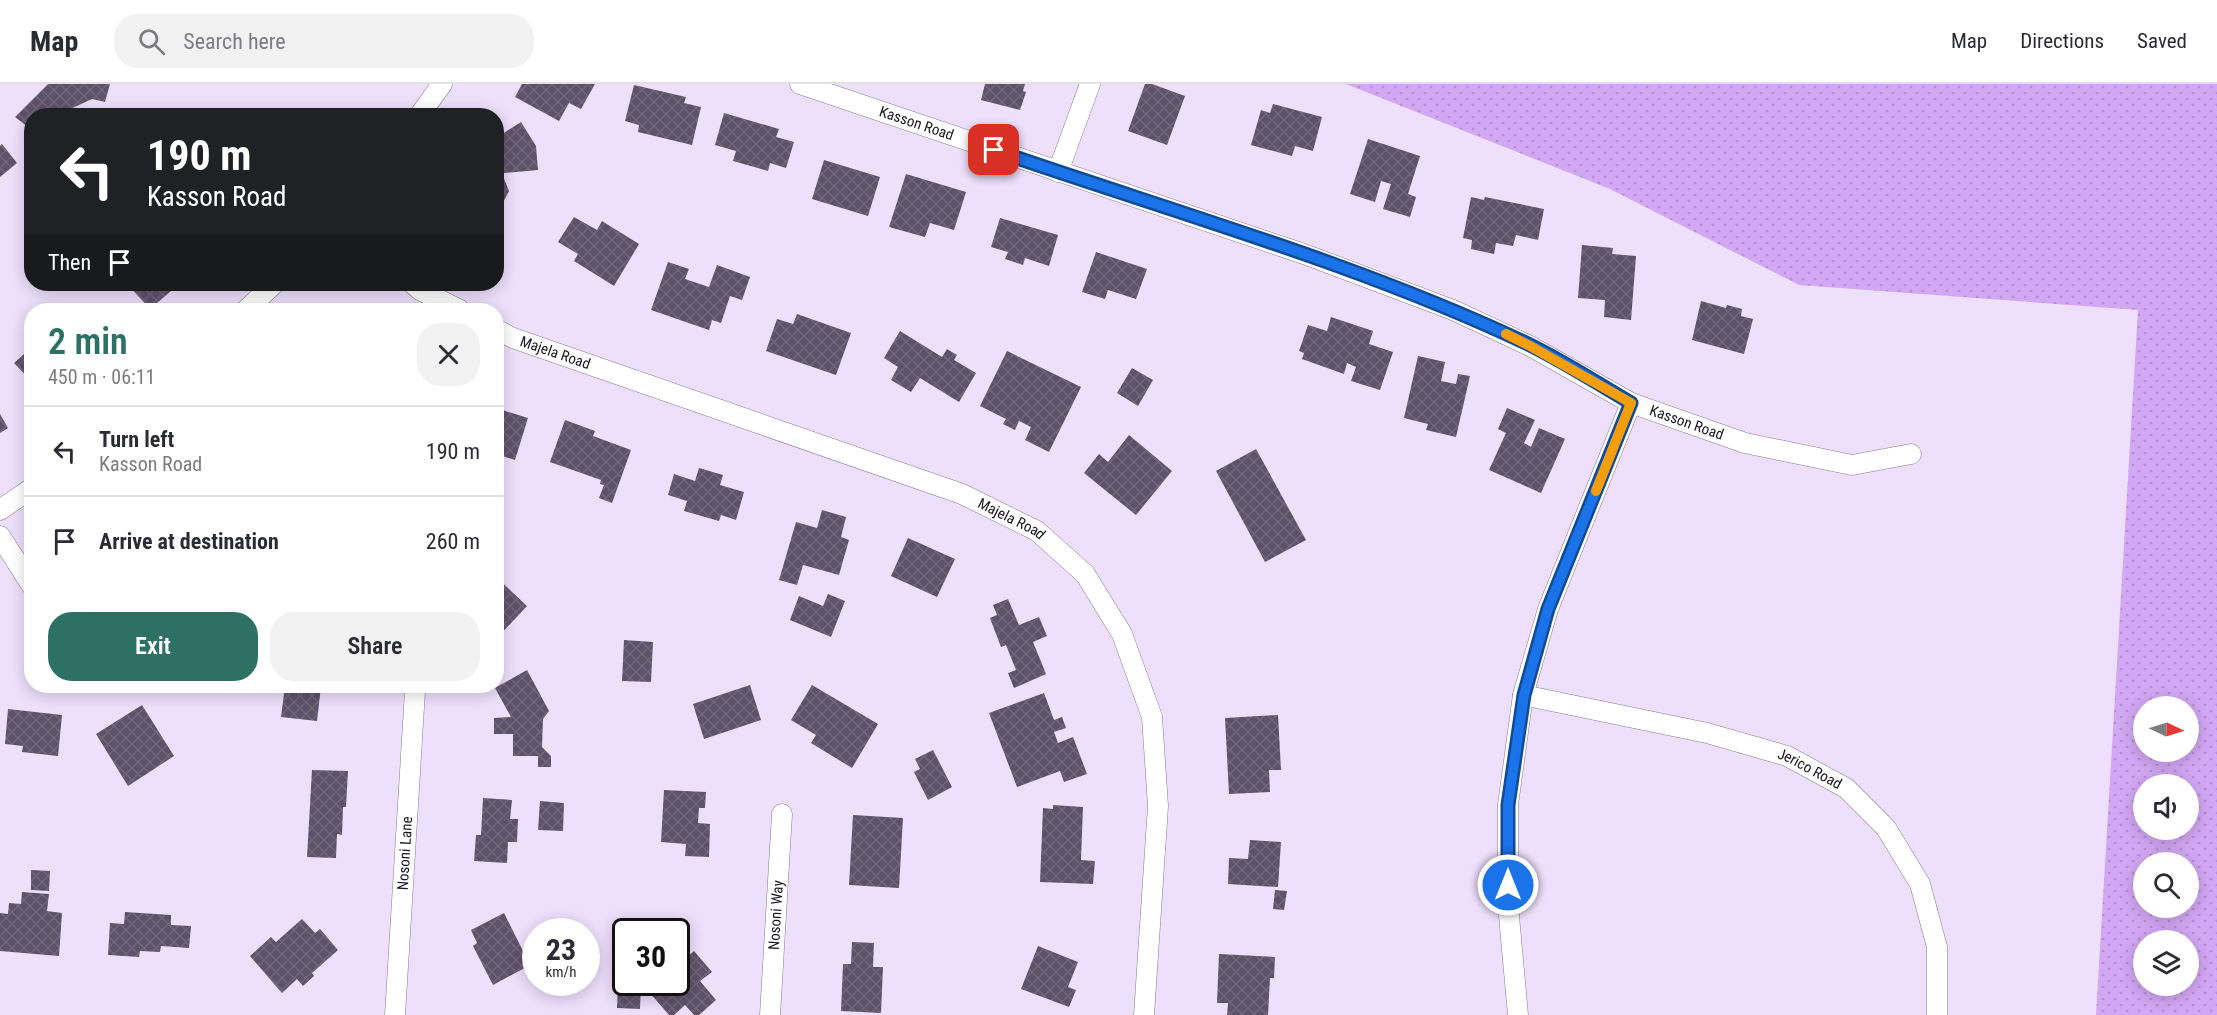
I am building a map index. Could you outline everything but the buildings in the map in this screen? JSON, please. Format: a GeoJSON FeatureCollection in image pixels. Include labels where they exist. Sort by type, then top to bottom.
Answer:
{"type":"FeatureCollection","features":[{"type":"Feature","properties":{"kind":"street"},"geometry":{"type":"LineString","coordinates":[[425,108],[442,84]]}},
{"type":"Feature","properties":{"kind":"street","name":"Kasson Road"},"geometry":{"type":"LineString","coordinates":[[800,84],[1304,254],[1453,310],[1530,346],[1631,403],[1745,443],[1852,465],[1911,454]]}},
{"type":"Feature","properties":{"kind":"street"},"geometry":{"type":"LineString","coordinates":[[1058,172],[1090,84]]}},
{"type":"Feature","properties":{"kind":"street"},"geometry":{"type":"LineString","coordinates":[[254,303],[266,291]]}},
{"type":"Feature","properties":{"kind":"street"},"geometry":{"type":"LineString","coordinates":[[422,291],[446,303]]}},
{"type":"Feature","properties":{"kind":"street","name":"Majela Road"},"geometry":{"type":"LineString","coordinates":[[504,334],[962,494],[1037,531],[1085,574],[1122,634],[1152,717],[1158,806],[1144,1015]]}},
{"type":"Feature","properties":{"kind":"street"},"geometry":{"type":"LineString","coordinates":[[1518,1015],[1508,905],[1508,805],[1524,695],[1548,609],[1631,403]]}},
{"type":"Feature","properties":{"kind":"street"},"geometry":{"type":"LineString","coordinates":[[0,510],[24,494]]}},
{"type":"Feature","properties":{"kind":"street"},"geometry":{"type":"LineString","coordinates":[[0,536],[24,574]]}},
{"type":"Feature","properties":{"kind":"street","name":"Nosoni Lane"},"geometry":{"type":"LineString","coordinates":[[395,1015],[415,693]]}},
{"type":"Feature","properties":{"kind":"street","name":"Jerico Road"},"geometry":{"type":"LineString","coordinates":[[1524,695],[1707,733],[1787,756],[1846,788],[1886,828],[1920,884],[1937,947],[1937,1015]]}},
{"type":"Feature","properties":{"kind":"street","name":"Nosoni Way"},"geometry":{"type":"LineString","coordinates":[[770,1015],[782,814]]}},
{"type":"Feature","properties":{"kind":"shaded area"},"geometry":{"type":"Polygon","coordinates":[[[1346,84],[2217,84],[2217,1015],[2096,1015],[2138,310],[1799,285],[1610,189],[1346,84]]]}},
{"type":"Feature","properties":{"kind":"slow traffic"},"geometry":{"type":"LineString","coordinates":[[1506,334],[1631,403],[1596,491]]}},
{"type":"Feature","properties":{"kind":"route"},"geometry":{"type":"LineString","coordinates":[[994,150],[1304,254],[1453,310],[1530,346],[1631,403],[1548,609],[1524,695],[1508,805],[1508,885]]}}]}
